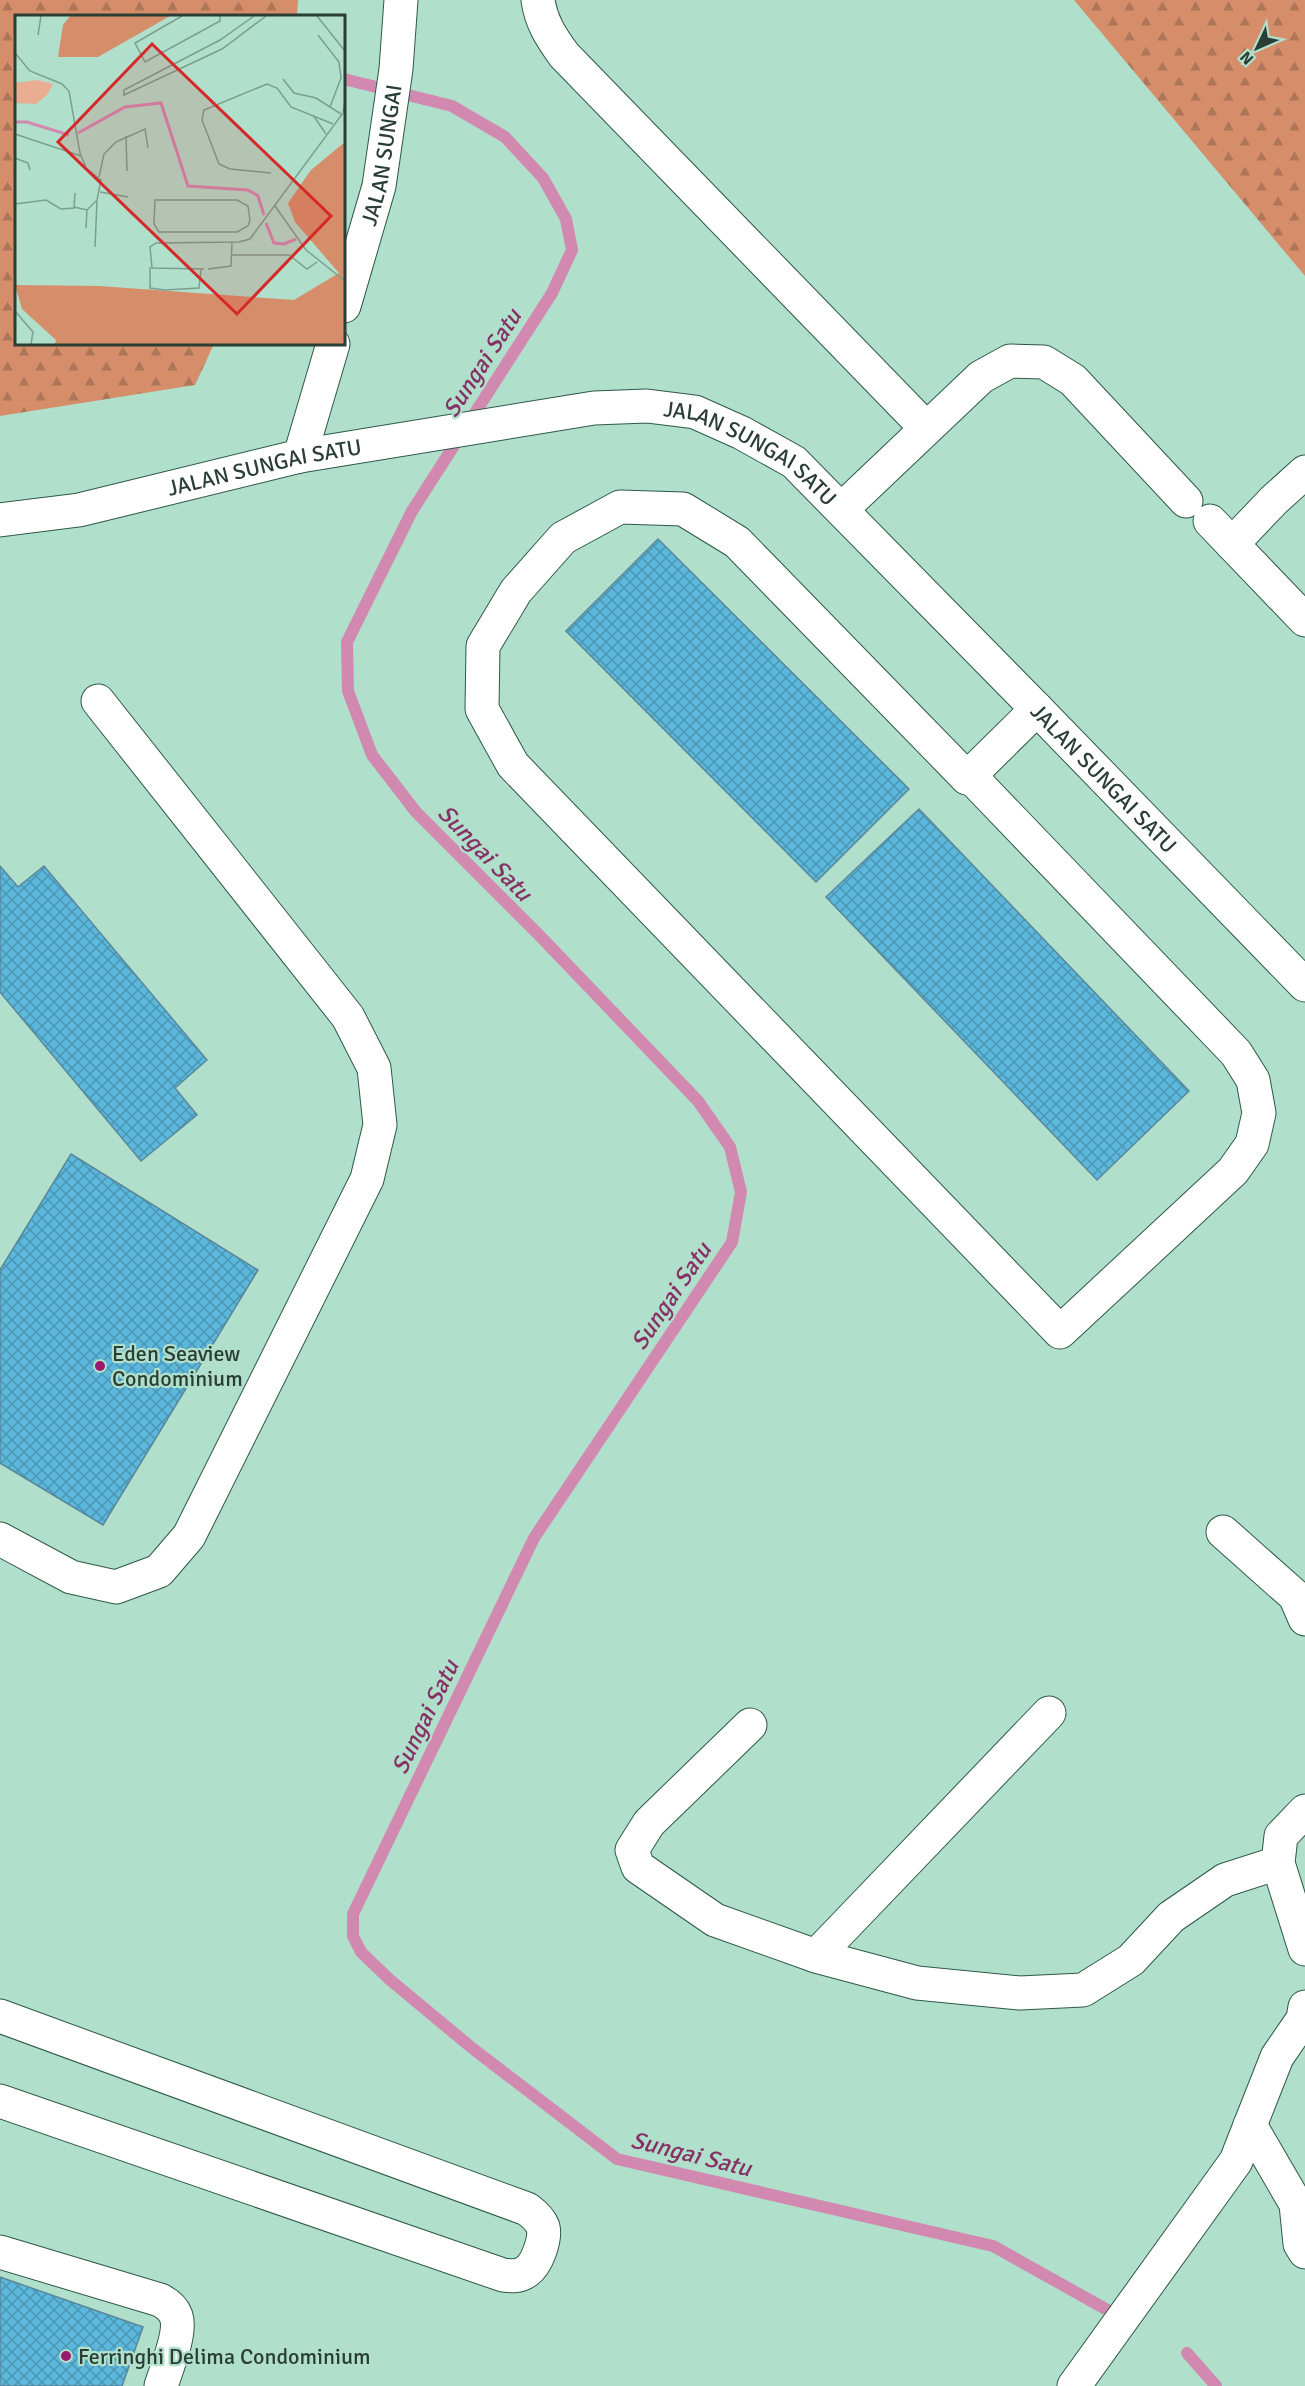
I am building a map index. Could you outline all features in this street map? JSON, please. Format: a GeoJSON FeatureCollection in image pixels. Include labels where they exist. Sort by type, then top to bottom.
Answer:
{"type":"FeatureCollection","features":[{"type":"Feature","properties":{"kind":"street","name":"JALAN SUNGAI"},"geometry":{"type":"LineString","coordinates":[[345,303],[379,186],[396,69],[401,0]]}},
{"type":"Feature","properties":{"kind":"street"},"geometry":{"type":"LineString","coordinates":[[538,0],[540,13],[549,35],[564,55],[926,428]]}},
{"type":"Feature","properties":{"kind":"street"},"geometry":{"type":"LineString","coordinates":[[300,456],[333,345]]}},
{"type":"Feature","properties":{"kind":"street"},"geometry":{"type":"LineString","coordinates":[[842,509],[981,376],[1010,361],[1044,362],[1073,380],[1305,620]]}},
{"type":"Feature","properties":{"kind":"street","name":"JALAN SUNGAI SATU"},"geometry":{"type":"LineString","coordinates":[[0,520],[79,510],[300,456],[594,408],[647,406],[694,412],[742,433],[794,462],[1038,709],[1305,985]]}},
{"type":"Feature","properties":{"kind":"street"},"geometry":{"type":"LineString","coordinates":[[1209,522],[1274,500],[1305,472]]}},
{"type":"Feature","properties":{"kind":"street"},"geometry":{"type":"LineString","coordinates":[[620,507],[683,509],[737,542],[967,778],[970,776],[1236,1053],[1253,1080],[1259,1113],[1252,1144],[1233,1171],[1060,1332],[513,765],[482,709],[483,646],[516,591],[563,538],[620,507]]}},
{"type":"Feature","properties":{"kind":"street"},"geometry":{"type":"LineString","coordinates":[[0,1539],[71,1577],[116,1587],[159,1571],[189,1536],[367,1179],[380,1125],[374,1068],[348,1017],[98,701]]}},
{"type":"Feature","properties":{"kind":"street"},"geometry":{"type":"LineString","coordinates":[[967,778],[1038,709]]}},
{"type":"Feature","properties":{"kind":"street"},"geometry":{"type":"LineString","coordinates":[[1223,1532],[1295,1596],[1305,1619]]}},
{"type":"Feature","properties":{"kind":"street"},"geometry":{"type":"LineString","coordinates":[[816,1956],[1049,1713]]}},
{"type":"Feature","properties":{"kind":"street"},"geometry":{"type":"LineString","coordinates":[[750,1725],[649,1823],[632,1850],[638,1867],[716,1920],[816,1956],[917,1983],[1020,1993],[1083,1990],[1131,1960],[1172,1917],[1225,1880],[1278,1863]]}},
{"type":"Feature","properties":{"kind":"street"},"geometry":{"type":"LineString","coordinates":[[1305,1811],[1281,1836],[1278,1863],[1305,1949]]}},
{"type":"Feature","properties":{"kind":"street"},"geometry":{"type":"LineString","coordinates":[[1074,2386],[1236,2161],[1277,2057],[1303,2019],[1305,2007]]}},
{"type":"Feature","properties":{"kind":"street"},"geometry":{"type":"LineString","coordinates":[[0,2016],[527,2209],[537,2217],[544,2228],[542,2241],[528,2271],[517,2276],[503,2275],[0,2101]]}},
{"type":"Feature","properties":{"kind":"street"},"geometry":{"type":"LineString","coordinates":[[1250,2125],[1296,2204],[1300,2244],[1305,2252]]}},
{"type":"Feature","properties":{"kind":"street"},"geometry":{"type":"LineString","coordinates":[[0,2252],[160,2300],[171,2307],[177,2318],[177,2331],[161,2386]]}},
{"type":"Feature","properties":{"kind":"green space"},"geometry":{"type":"Polygon","coordinates":[[[0,0],[298,0],[297,15],[15,15],[15,345],[214,345],[195,385],[0,416],[0,0]]]}},
{"type":"Feature","properties":{"kind":"green space"},"geometry":{"type":"Polygon","coordinates":[[[1074,0],[1305,0],[1305,276],[1074,0]]]}},
{"type":"Feature","properties":{"kind":"building"},"geometry":{"type":"Polygon","coordinates":[[[658,539],[909,789],[816,882],[566,631],[658,539]]]}},
{"type":"Feature","properties":{"kind":"building"},"geometry":{"type":"Polygon","coordinates":[[[919,809],[1189,1091],[1097,1180],[826,897],[919,809]]]}},
{"type":"Feature","properties":{"kind":"building"},"geometry":{"type":"Polygon","coordinates":[[[0,866],[18,887],[44,866],[207,1060],[175,1088],[197,1115],[141,1161],[0,992],[0,866]]]}},
{"type":"Feature","properties":{"kind":"building","name":"Eden Seaview Condominium"},"geometry":{"type":"Polygon","coordinates":[[[71,1154],[258,1270],[103,1525],[0,1463],[0,1270],[71,1154]]]}},
{"type":"Feature","properties":{"kind":"building","name":"Ferringhi Delima Condominium"},"geometry":{"type":"Polygon","coordinates":[[[0,2277],[143,2327],[122,2386],[0,2386],[0,2277]]]}},
{"type":"Feature","properties":{"kind":"waterway","name":"Sungai Satu"},"geometry":{"type":"LineString","coordinates":[[345,79],[452,106],[505,137],[543,178],[566,219],[572,250],[552,293],[412,511],[347,642],[348,691],[372,755],[416,812],[540,936],[698,1101],[730,1147],[741,1192],[732,1242],[534,1538],[353,1914],[353,1936],[361,1952],[389,1979],[472,2048],[617,2159],[993,2246],[1111,2312]]}},
{"type":"Feature","properties":{"kind":"waterway","name":"Sungai Satu"},"geometry":{"type":"LineString","coordinates":[[1187,2353],[1216,2386]]}},
{"type":"Feature","properties":{"kind":"place","name":"Eden Seaview Condominium"},"geometry":{"type":"Point","coordinates":[100,1366]}},
{"type":"Feature","properties":{"kind":"place","name":"Ferringhi Delima Condominium"},"geometry":{"type":"Point","coordinates":[66,2356]}}]}
